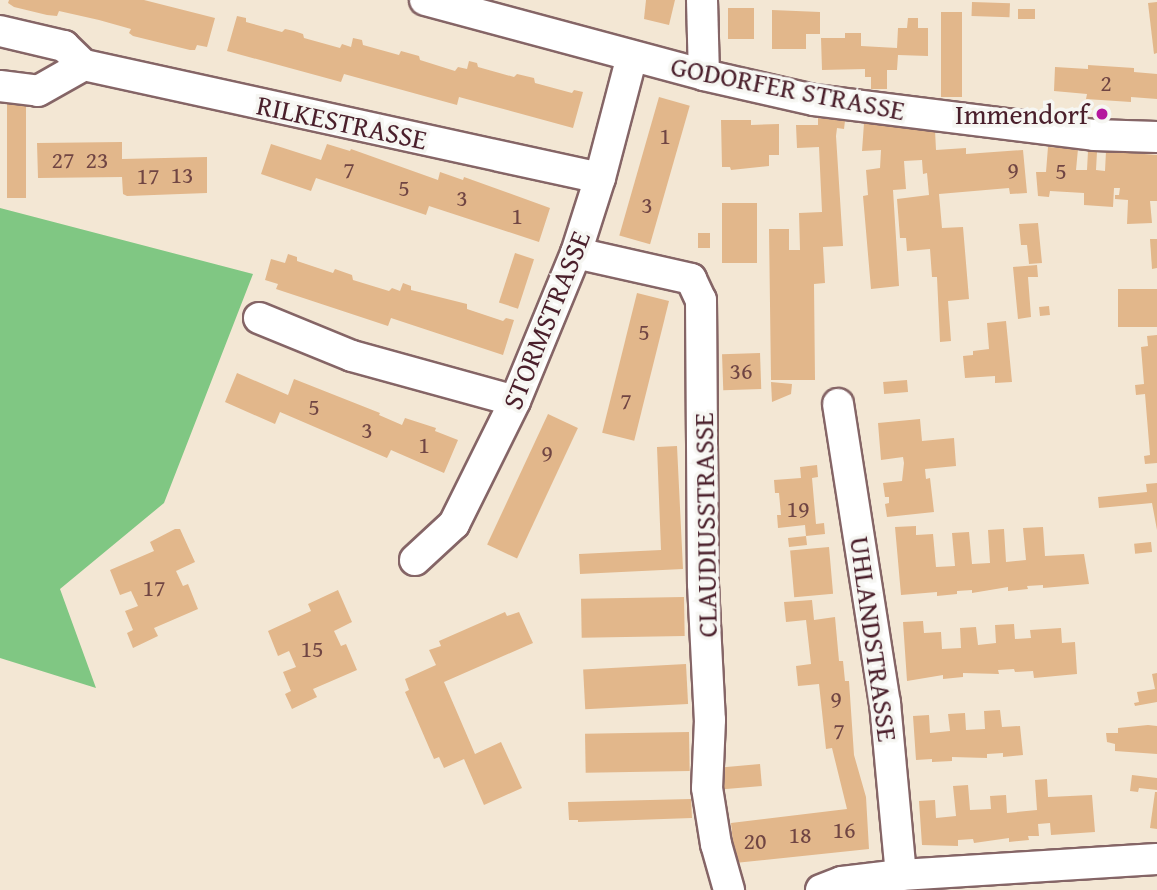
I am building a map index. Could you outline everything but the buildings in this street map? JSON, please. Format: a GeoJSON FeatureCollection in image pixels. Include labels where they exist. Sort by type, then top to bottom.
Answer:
{"type":"FeatureCollection","features":[{"type":"Feature","properties":{"kind":"street","name":"GODORFER STRASSE"},"geometry":{"type":"LineString","coordinates":[[425,0],[704,75],[853,107],[1094,135],[1157,137]]}},
{"type":"Feature","properties":{"kind":"street"},"geometry":{"type":"LineString","coordinates":[[702,0],[704,75]]}},
{"type":"Feature","properties":{"kind":"street","name":"RILKESTRASSE"},"geometry":{"type":"LineString","coordinates":[[0,31],[64,46],[84,65],[600,178]]}},
{"type":"Feature","properties":{"kind":"street","name":"STORMSTRASSE"},"geometry":{"type":"LineString","coordinates":[[415,560],[454,524],[515,401],[576,253],[600,178],[632,56]]}},
{"type":"Feature","properties":{"kind":"street"},"geometry":{"type":"LineString","coordinates":[[0,86],[38,91],[84,65]]}},
{"type":"Feature","properties":{"kind":"street","name":"CLAUDIUSSTRASSE"},"geometry":{"type":"LineString","coordinates":[[576,253],[691,279],[701,300],[703,583],[709,720],[707,788],[716,844],[729,890]]}},
{"type":"Feature","properties":{"kind":"street"},"geometry":{"type":"LineString","coordinates":[[259,318],[352,356],[515,401]]}},
{"type":"Feature","properties":{"kind":"street","name":"UHLANDSTRASSE"},"geometry":{"type":"LineString","coordinates":[[838,404],[885,703],[901,876]]}},
{"type":"Feature","properties":{"kind":"street"},"geometry":{"type":"LineString","coordinates":[[821,890],[842,882],[901,876],[1157,859]]}},
{"type":"Feature","properties":{"kind":"green space"},"geometry":{"type":"Polygon","coordinates":[[[0,208],[253,274],[164,503],[60,589],[96,688],[0,658],[0,208]]]}},
{"type":"Feature","properties":{"kind":"place","name":"Immendorf"},"geometry":{"type":"Point","coordinates":[1102,114]}}]}
